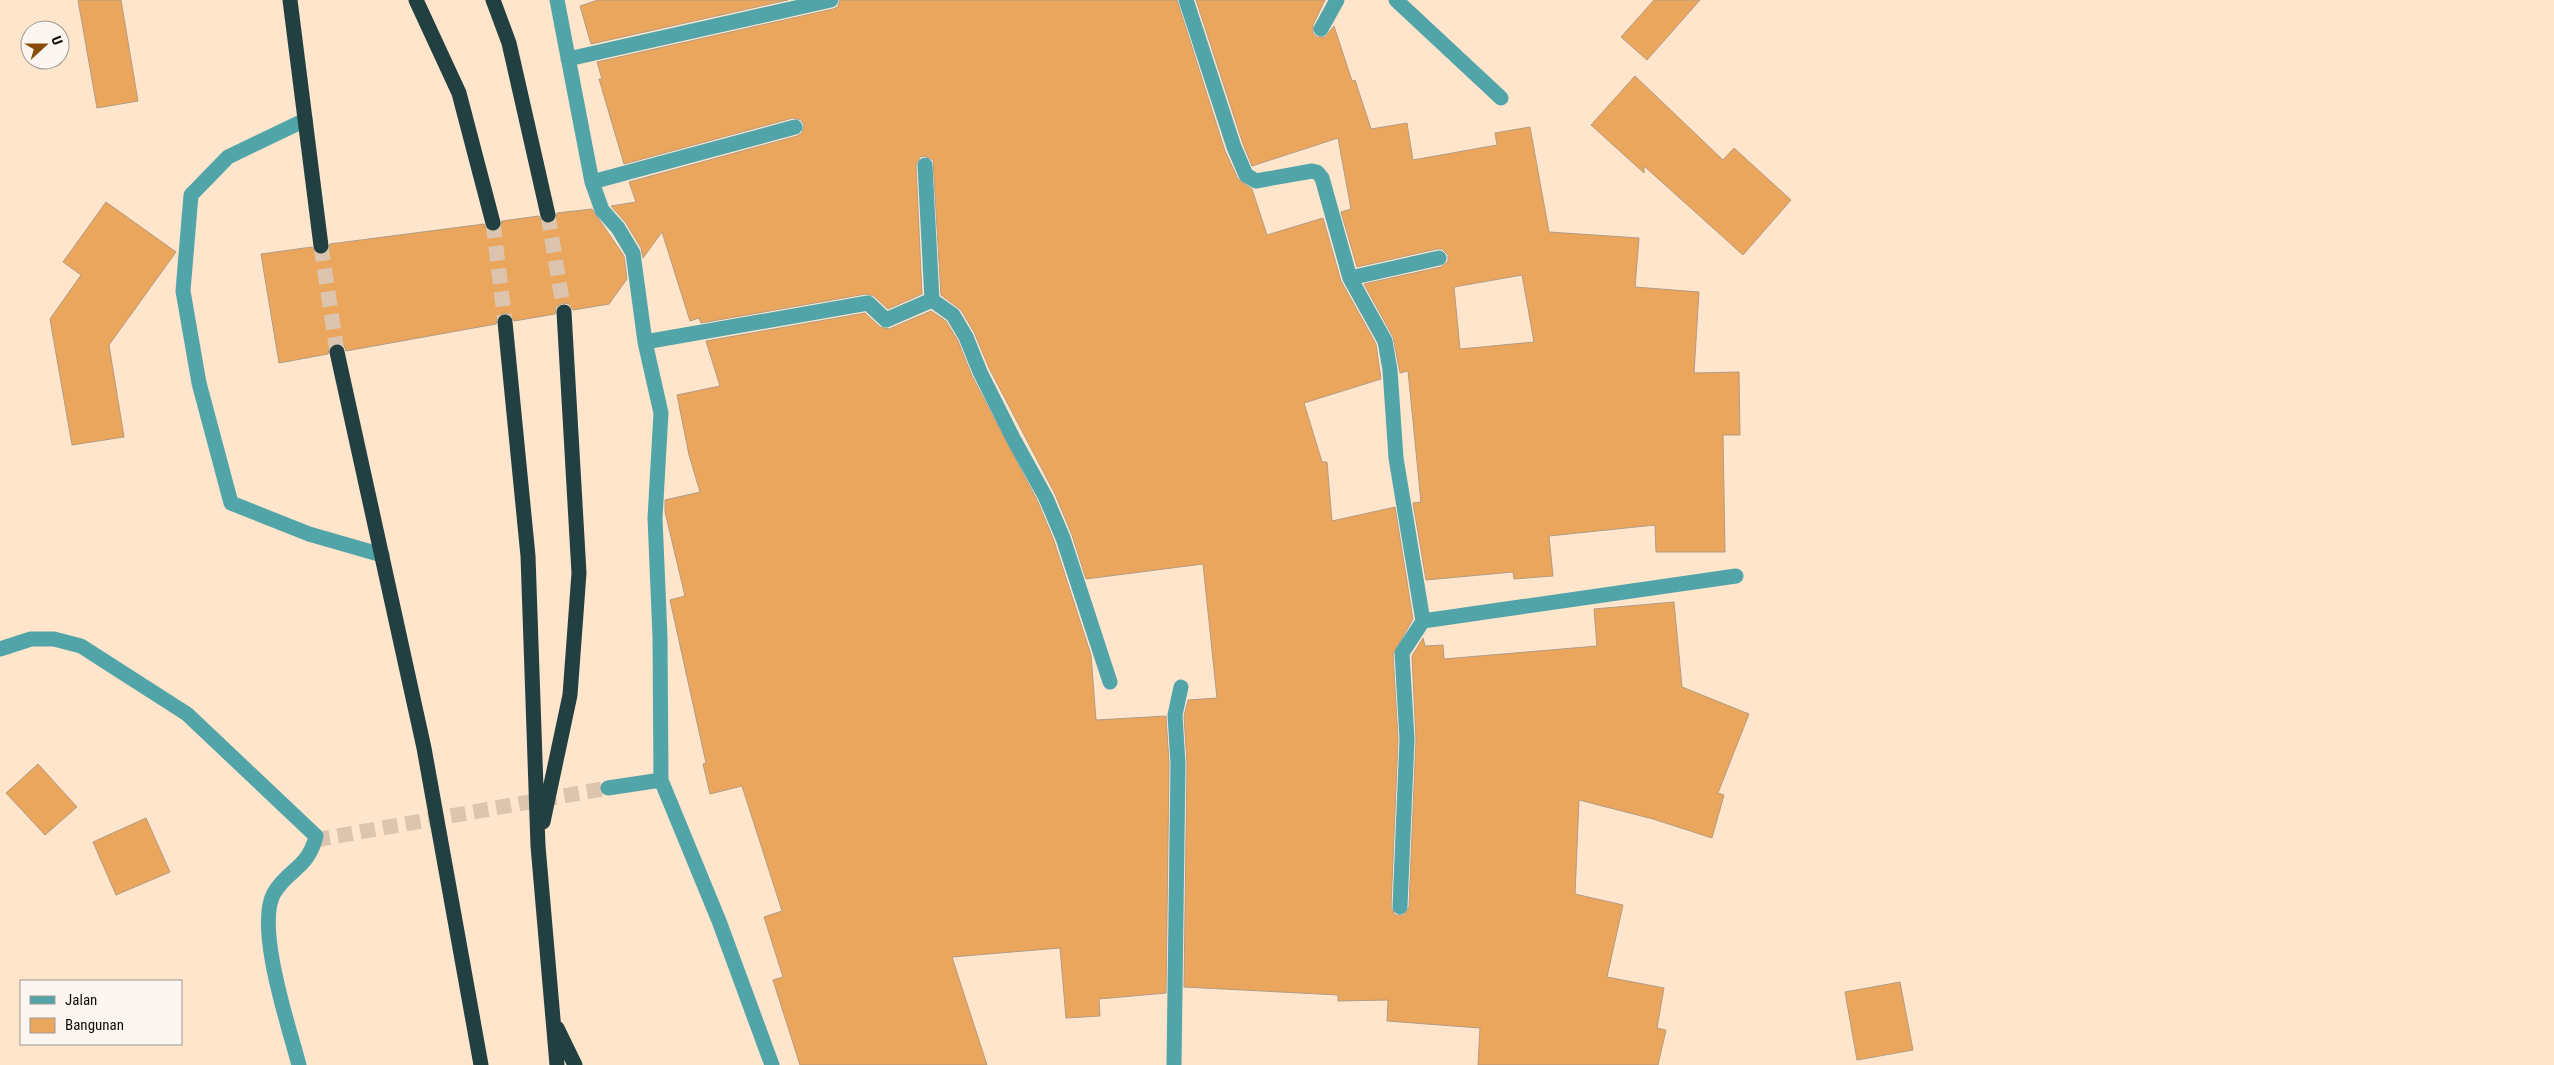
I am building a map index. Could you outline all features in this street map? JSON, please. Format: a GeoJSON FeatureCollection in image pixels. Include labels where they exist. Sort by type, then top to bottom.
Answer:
{"type":"FeatureCollection","features":[{"type":"Feature","properties":{"kind":"highway"},"geometry":{"type":"LineString","coordinates":[[290,0],[321,246]]}},
{"type":"Feature","properties":{"kind":"highway"},"geometry":{"type":"LineString","coordinates":[[416,0],[459,93],[493,222]]}},
{"type":"Feature","properties":{"kind":"highway"},"geometry":{"type":"LineString","coordinates":[[493,0],[509,43],[548,215]]}},
{"type":"Feature","properties":{"kind":"highway"},"geometry":{"type":"LineString","coordinates":[[538,846],[570,695],[579,573],[564,312]]}},
{"type":"Feature","properties":{"kind":"highway"},"geometry":{"type":"LineString","coordinates":[[505,322],[528,556],[538,846],[558,1065]]}},
{"type":"Feature","properties":{"kind":"highway"},"geometry":{"type":"LineString","coordinates":[[337,352],[424,748],[481,1065]]}},
{"type":"Feature","properties":{"kind":"highway"},"geometry":{"type":"LineString","coordinates":[[554,1020],[576,1065]]}},
{"type":"Feature","properties":{"kind":"street"},"geometry":{"type":"LineString","coordinates":[[557,0],[592,182],[602,210],[618,228],[633,253],[645,342],[661,413],[655,518],[661,780],[719,921],[772,1065]]}},
{"type":"Feature","properties":{"kind":"street"},"geometry":{"type":"LineString","coordinates":[[568,59],[831,0]]}},
{"type":"Feature","properties":{"kind":"street"},"geometry":{"type":"LineString","coordinates":[[1186,0],[1234,147],[1246,175],[1256,181],[1305,172],[1317,172],[1325,188],[1350,278],[1385,341],[1390,370],[1396,458],[1423,621],[1402,653],[1407,739],[1400,907]]}},
{"type":"Feature","properties":{"kind":"street"},"geometry":{"type":"LineString","coordinates":[[1321,29],[1337,0]]}},
{"type":"Feature","properties":{"kind":"street"},"geometry":{"type":"LineString","coordinates":[[1396,0],[1501,98]]}},
{"type":"Feature","properties":{"kind":"street"},"geometry":{"type":"LineString","coordinates":[[304,120],[228,157],[191,195],[183,291],[200,383],[231,503],[309,534],[382,555]]}},
{"type":"Feature","properties":{"kind":"street"},"geometry":{"type":"LineString","coordinates":[[592,182],[794,126]]}},
{"type":"Feature","properties":{"kind":"street"},"geometry":{"type":"LineString","coordinates":[[925,165],[932,300]]}},
{"type":"Feature","properties":{"kind":"street"},"geometry":{"type":"LineString","coordinates":[[1350,278],[1439,258]]}},
{"type":"Feature","properties":{"kind":"street"},"geometry":{"type":"LineString","coordinates":[[645,342],[868,303],[886,320],[932,300]]}},
{"type":"Feature","properties":{"kind":"street"},"geometry":{"type":"LineString","coordinates":[[932,300],[953,315],[966,337],[1000,413],[1046,498],[1063,538],[1110,682]]}},
{"type":"Feature","properties":{"kind":"street"},"geometry":{"type":"LineString","coordinates":[[1423,621],[1736,576]]}},
{"type":"Feature","properties":{"kind":"street"},"geometry":{"type":"LineString","coordinates":[[0,649],[32,639],[54,639],[80,646],[187,714],[316,836],[314,849],[274,892],[268,909],[272,961],[299,1065]]}},
{"type":"Feature","properties":{"kind":"street"},"geometry":{"type":"LineString","coordinates":[[1174,1065],[1178,764],[1175,715],[1181,687]]}},
{"type":"Feature","properties":{"kind":"street"},"geometry":{"type":"LineString","coordinates":[[608,788],[661,780]]}},
{"type":"Feature","properties":{"kind":"building"},"geometry":{"type":"Polygon","coordinates":[[[78,0],[121,0],[138,101],[97,108],[78,0]]]}},
{"type":"Feature","properties":{"kind":"building"},"geometry":{"type":"Polygon","coordinates":[[[598,0],[788,0],[591,44],[580,6],[598,0]]]}},
{"type":"Feature","properties":{"kind":"building"},"geometry":{"type":"Polygon","coordinates":[[[840,0],[1177,0],[1225,151],[1238,179],[1252,189],[1267,235],[1323,218],[1341,281],[1376,344],[1381,379],[1304,403],[1322,462],[1327,462],[1332,521],[1395,507],[1413,619],[1393,654],[1398,739],[1391,907],[1395,915],[1404,915],[1409,907],[1416,739],[1412,656],[1423,638],[1425,646],[1443,645],[1444,659],[1597,646],[1594,609],[1674,602],[1682,687],[1749,714],[1718,793],[1724,795],[1712,838],[1653,819],[1579,800],[1575,894],[1623,905],[1607,977],[1664,988],[1657,1028],[1666,1030],[1658,1065],[1478,1065],[1480,1028],[1387,1021],[1388,1000],[1338,1001],[1338,995],[1184,987],[1187,764],[1184,716],[1188,700],[1217,698],[1203,564],[1086,579],[1072,535],[1055,494],[989,368],[974,332],[961,310],[941,295],[933,160],[925,156],[920,157],[916,165],[922,294],[888,309],[874,296],[866,294],[701,323],[699,318],[690,321],[662,232],[643,258],[641,248],[626,223],[611,206],[636,202],[629,182],[797,136],[802,133],[804,125],[801,120],[793,118],[624,164],[599,79],[602,79],[597,62],[833,9],[838,7],[840,0]]]}},
{"type":"Feature","properties":{"kind":"building"},"geometry":{"type":"Polygon","coordinates":[[[1196,0],[1325,0],[1313,25],[1313,33],[1317,37],[1325,37],[1334,26],[1352,81],[1355,80],[1371,129],[1407,123],[1413,160],[1497,145],[1495,133],[1530,127],[1549,232],[1639,238],[1635,287],[1699,292],[1694,373],[1739,372],[1740,435],[1723,435],[1725,552],[1656,552],[1655,525],[1549,536],[1553,576],[1514,579],[1513,572],[1426,580],[1413,503],[1421,502],[1408,371],[1400,373],[1393,337],[1364,284],[1441,267],[1448,261],[1448,255],[1442,249],[1437,249],[1357,267],[1341,212],[1351,209],[1338,138],[1252,166],[1196,0]],[[1522,275],[1454,287],[1460,349],[1534,342],[1522,275]]]}},
{"type":"Feature","properties":{"kind":"building"},"geometry":{"type":"Polygon","coordinates":[[[1654,0],[1700,0],[1647,60],[1621,37],[1654,0]]]}},
{"type":"Feature","properties":{"kind":"building"},"geometry":{"type":"Polygon","coordinates":[[[1635,76],[1723,160],[1734,148],[1791,200],[1743,255],[1644,166],[1644,173],[1591,125],[1635,76]]]}},
{"type":"Feature","properties":{"kind":"building"},"geometry":{"type":"Polygon","coordinates":[[[106,202],[176,252],[109,345],[124,437],[72,445],[50,319],[81,275],[63,262],[106,202]]]}},
{"type":"Feature","properties":{"kind":"building"},"geometry":{"type":"Polygon","coordinates":[[[592,209],[624,256],[627,279],[609,304],[573,310],[569,304],[563,303],[556,307],[555,314],[514,321],[509,314],[504,313],[497,318],[496,324],[346,351],[344,345],[335,343],[330,345],[328,354],[279,363],[261,254],[312,247],[317,254],[323,255],[329,250],[330,244],[484,224],[487,230],[495,232],[500,229],[502,221],[539,216],[542,222],[550,224],[555,222],[557,213],[592,209]]]}},
{"type":"Feature","properties":{"kind":"building"},"geometry":{"type":"Polygon","coordinates":[[[931,311],[946,321],[958,341],[972,376],[1038,502],[1054,541],[1091,655],[1096,720],[1166,716],[1169,764],[1166,993],[1099,999],[1100,1016],[1066,1018],[1060,948],[952,957],[987,1065],[800,1065],[773,980],[783,977],[764,917],[782,911],[742,786],[710,794],[703,764],[706,763],[670,600],[685,596],[665,512],[665,500],[700,492],[689,455],[677,395],[720,386],[706,341],[865,313],[880,327],[889,329],[931,311]]]}},
{"type":"Feature","properties":{"kind":"building"},"geometry":{"type":"Polygon","coordinates":[[[38,764],[77,807],[45,835],[6,793],[38,764]]]}},
{"type":"Feature","properties":{"kind":"building"},"geometry":{"type":"Polygon","coordinates":[[[146,818],[170,872],[116,895],[93,842],[146,818]]]}},
{"type":"Feature","properties":{"kind":"building"},"geometry":{"type":"Polygon","coordinates":[[[1900,982],[1913,1050],[1857,1060],[1845,992],[1900,982]]]}},
{"type":"Feature","properties":{"kind":"tunnel"},"geometry":{"type":"LineString","coordinates":[[548,215],[564,312]]}},
{"type":"Feature","properties":{"kind":"tunnel"},"geometry":{"type":"LineString","coordinates":[[493,223],[505,322]]}},
{"type":"Feature","properties":{"kind":"tunnel"},"geometry":{"type":"LineString","coordinates":[[321,246],[337,352]]}},
{"type":"Feature","properties":{"kind":"tunnel"},"geometry":{"type":"LineString","coordinates":[[315,840],[608,788]]}}]}
